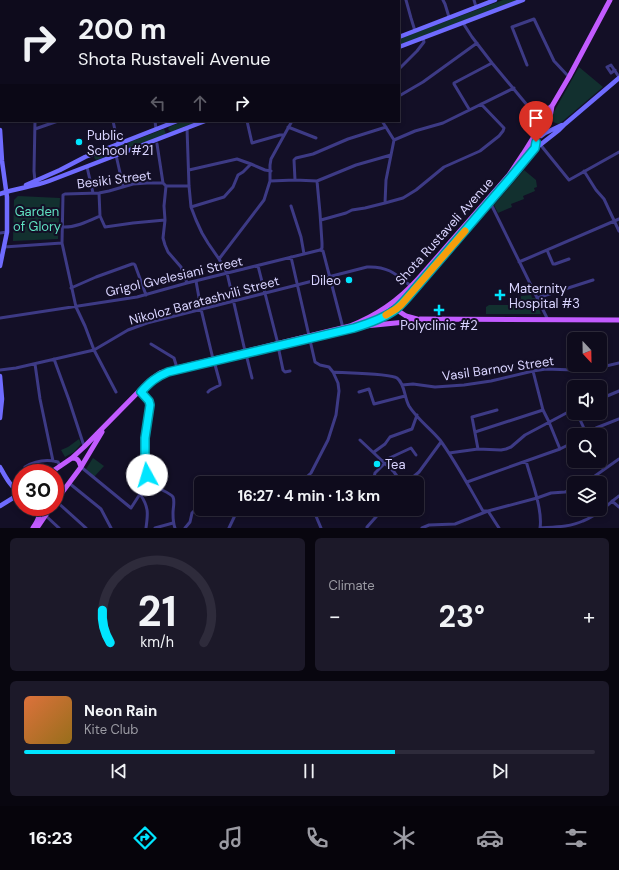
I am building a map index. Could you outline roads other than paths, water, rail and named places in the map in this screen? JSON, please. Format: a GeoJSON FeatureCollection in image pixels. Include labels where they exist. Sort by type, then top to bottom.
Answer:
{"type":"FeatureCollection","features":[{"type":"Feature","properties":{"kind":"main road"},"geometry":{"type":"LineString","coordinates":[[400,37],[495,0]]}},
{"type":"Feature","properties":{"kind":"main road"},"geometry":{"type":"LineString","coordinates":[[400,48],[523,0]]}},
{"type":"Feature","properties":{"kind":"main road"},"geometry":{"type":"LineString","coordinates":[[538,139],[544,115],[552,106],[569,77],[610,0]]}},
{"type":"Feature","properties":{"kind":"main road"},"geometry":{"type":"LineString","coordinates":[[0,28],[0,40]]}},
{"type":"Feature","properties":{"kind":"main road"},"geometry":{"type":"LineString","coordinates":[[538,139],[546,140],[619,78]]}},
{"type":"Feature","properties":{"kind":"main road"},"geometry":{"type":"LineString","coordinates":[[538,139],[552,112],[552,106]]}},
{"type":"Feature","properties":{"kind":"main road"},"geometry":{"type":"LineString","coordinates":[[548,120],[551,125],[554,126],[563,125]]}},
{"type":"Feature","properties":{"kind":"main road"},"geometry":{"type":"LineString","coordinates":[[0,194],[19,188],[94,153],[176,122]]}},
{"type":"Feature","properties":{"kind":"main road"},"geometry":{"type":"LineString","coordinates":[[19,188],[36,186],[202,122]]}},
{"type":"Feature","properties":{"kind":"main road"},"geometry":{"type":"LineString","coordinates":[[168,125],[166,131],[170,135]]}},
{"type":"Feature","properties":{"kind":"main road"},"geometry":{"type":"LineString","coordinates":[[538,139],[544,133],[563,125]]}},
{"type":"Feature","properties":{"kind":"main road"},"geometry":{"type":"LineString","coordinates":[[0,130],[1,162],[7,192],[7,232],[0,266]]}},
{"type":"Feature","properties":{"kind":"main road","name":"Shota Rustaveli Avenue"},"geometry":{"type":"LineString","coordinates":[[309,337],[358,326],[396,309],[490,202],[535,148],[538,139]]}},
{"type":"Feature","properties":{"kind":"main road","name":"Shota Rustaveli Avenue"},"geometry":{"type":"LineString","coordinates":[[63,464],[84,447],[150,380],[160,373],[343,328],[359,322],[388,306],[412,286],[509,174],[523,154],[538,139]]}},
{"type":"Feature","properties":{"kind":"main road"},"geometry":{"type":"LineString","coordinates":[[94,153],[93,158],[97,163]]}},
{"type":"Feature","properties":{"kind":"main road"},"geometry":{"type":"LineString","coordinates":[[83,158],[88,159],[89,161],[87,167]]}},
{"type":"Feature","properties":{"kind":"main road"},"geometry":{"type":"LineString","coordinates":[[402,322],[395,319],[389,313],[387,310],[388,306],[392,306],[406,316],[420,319],[619,320]]}},
{"type":"Feature","properties":{"kind":"main road"},"geometry":{"type":"LineString","coordinates":[[358,326],[416,321],[420,319]]}},
{"type":"Feature","properties":{"kind":"main road","name":"Shota Rustaveli Avenue"},"geometry":{"type":"LineString","coordinates":[[64,490],[81,467],[100,434],[151,382],[161,374],[214,360]]}},
{"type":"Feature","properties":{"kind":"main road"},"geometry":{"type":"LineString","coordinates":[[0,376],[2,399],[0,418]]}},
{"type":"Feature","properties":{"kind":"main road"},"geometry":{"type":"LineString","coordinates":[[72,458],[79,460],[81,467]]}},
{"type":"Feature","properties":{"kind":"main road"},"geometry":{"type":"LineString","coordinates":[[0,467],[12,485]]}},
{"type":"Feature","properties":{"kind":"main road"},"geometry":{"type":"LineString","coordinates":[[0,506],[12,499]]}},
{"type":"Feature","properties":{"kind":"main road"},"geometry":{"type":"LineString","coordinates":[[33,528],[39,519],[39,516]]}},
{"type":"Feature","properties":{"kind":"main road"},"geometry":{"type":"LineString","coordinates":[[37,528],[46,516]]}},
{"type":"Feature","properties":{"kind":"street"},"geometry":{"type":"LineString","coordinates":[[406,0],[415,31]]}},
{"type":"Feature","properties":{"kind":"street"},"geometry":{"type":"LineString","coordinates":[[443,0],[449,17]]}},
{"type":"Feature","properties":{"kind":"street"},"geometry":{"type":"LineString","coordinates":[[474,0],[476,7]]}},
{"type":"Feature","properties":{"kind":"street"},"geometry":{"type":"LineString","coordinates":[[528,65],[512,28],[534,19],[554,62],[569,77]]}},
{"type":"Feature","properties":{"kind":"street"},"geometry":{"type":"LineString","coordinates":[[463,23],[492,63],[527,105],[544,115]]}},
{"type":"Feature","properties":{"kind":"street"},"geometry":{"type":"LineString","coordinates":[[400,68],[424,42],[423,38]]}},
{"type":"Feature","properties":{"kind":"street"},"geometry":{"type":"LineString","coordinates":[[400,95],[423,82],[477,43]]}},
{"type":"Feature","properties":{"kind":"street"},"geometry":{"type":"LineString","coordinates":[[469,110],[454,83],[492,63]]}},
{"type":"Feature","properties":{"kind":"street"},"geometry":{"type":"LineString","coordinates":[[615,70],[619,78]]}},
{"type":"Feature","properties":{"kind":"street"},"geometry":{"type":"LineString","coordinates":[[394,140],[415,131],[443,123],[514,88]]}},
{"type":"Feature","properties":{"kind":"street"},"geometry":{"type":"LineString","coordinates":[[321,220],[352,210],[403,198],[416,190],[444,167],[480,151],[499,136],[504,128],[482,104]]}},
{"type":"Feature","properties":{"kind":"street"},"geometry":{"type":"LineString","coordinates":[[35,122],[35,181]]}},
{"type":"Feature","properties":{"kind":"street"},"geometry":{"type":"LineString","coordinates":[[35,129],[55,122]]}},
{"type":"Feature","properties":{"kind":"street"},"geometry":{"type":"LineString","coordinates":[[113,122],[118,144]]}},
{"type":"Feature","properties":{"kind":"street"},"geometry":{"type":"LineString","coordinates":[[155,122],[156,129]]}},
{"type":"Feature","properties":{"kind":"street"},"geometry":{"type":"LineString","coordinates":[[247,122],[252,143],[284,135]]}},
{"type":"Feature","properties":{"kind":"street"},"geometry":{"type":"LineString","coordinates":[[219,259],[264,200],[270,181],[271,159],[291,122]]}},
{"type":"Feature","properties":{"kind":"street"},"geometry":{"type":"LineString","coordinates":[[383,122],[394,140],[386,180],[385,203]]}},
{"type":"Feature","properties":{"kind":"street"},"geometry":{"type":"LineString","coordinates":[[288,127],[316,138]]}},
{"type":"Feature","properties":{"kind":"street"},"geometry":{"type":"LineString","coordinates":[[187,128],[191,207],[202,233],[227,273],[252,378]]}},
{"type":"Feature","properties":{"kind":"street"},"geometry":{"type":"LineString","coordinates":[[296,180],[294,160],[296,158],[313,154],[348,139],[386,128]]}},
{"type":"Feature","properties":{"kind":"street"},"geometry":{"type":"LineString","coordinates":[[538,139],[569,180],[619,152]]}},
{"type":"Feature","properties":{"kind":"street"},"geometry":{"type":"LineString","coordinates":[[157,144],[164,185],[165,220],[163,238],[168,252],[181,267],[187,283]]}},
{"type":"Feature","properties":{"kind":"street"},"geometry":{"type":"LineString","coordinates":[[116,155],[123,186]]}},
{"type":"Feature","properties":{"kind":"street"},"geometry":{"type":"LineString","coordinates":[[270,181],[317,181],[356,165],[391,155]]}},
{"type":"Feature","properties":{"kind":"street"},"geometry":{"type":"LineString","coordinates":[[189,170],[237,159],[271,171]]}},
{"type":"Feature","properties":{"kind":"street"},"geometry":{"type":"LineString","coordinates":[[191,207],[224,197],[233,187],[238,175],[251,164]]}},
{"type":"Feature","properties":{"kind":"street"},"geometry":{"type":"LineString","coordinates":[[87,167],[93,193]]}},
{"type":"Feature","properties":{"kind":"street"},"geometry":{"type":"LineString","coordinates":[[584,171],[596,190],[604,199],[619,231]]}},
{"type":"Feature","properties":{"kind":"street"},"geometry":{"type":"LineString","coordinates":[[317,181],[321,220],[322,248],[320,250],[323,252],[343,328]]}},
{"type":"Feature","properties":{"kind":"street","name":"Besiki Street"},"geometry":{"type":"LineString","coordinates":[[62,227],[64,194],[98,193],[123,186],[147,183],[189,186]]}},
{"type":"Feature","properties":{"kind":"street"},"geometry":{"type":"LineString","coordinates":[[98,193],[100,216],[105,227],[165,220]]}},
{"type":"Feature","properties":{"kind":"street"},"geometry":{"type":"LineString","coordinates":[[490,202],[548,320]]}},
{"type":"Feature","properties":{"kind":"street"},"geometry":{"type":"LineString","coordinates":[[291,206],[301,237],[304,254]]}},
{"type":"Feature","properties":{"kind":"street"},"geometry":{"type":"LineString","coordinates":[[100,216],[78,225],[62,227],[62,243],[76,307],[94,350],[116,392]]}},
{"type":"Feature","properties":{"kind":"street"},"geometry":{"type":"LineString","coordinates":[[519,262],[619,219]]}},
{"type":"Feature","properties":{"kind":"street"},"geometry":{"type":"LineString","coordinates":[[0,233],[7,232]]}},
{"type":"Feature","properties":{"kind":"street"},"geometry":{"type":"LineString","coordinates":[[4,246],[62,243]]}},
{"type":"Feature","properties":{"kind":"street","name":"Grigol Gvelesiani Street"},"geometry":{"type":"LineString","coordinates":[[0,318],[128,299],[320,250]]}},
{"type":"Feature","properties":{"kind":"street"},"geometry":{"type":"LineString","coordinates":[[547,250],[553,264],[569,259]]}},
{"type":"Feature","properties":{"kind":"street"},"geometry":{"type":"LineString","coordinates":[[291,257],[315,362],[329,367],[338,383],[339,391],[336,415],[328,440],[317,464],[309,476]]}},
{"type":"Feature","properties":{"kind":"street"},"geometry":{"type":"LineString","coordinates":[[71,288],[96,277],[134,264],[146,294]]}},
{"type":"Feature","properties":{"kind":"street"},"geometry":{"type":"LineString","coordinates":[[258,266],[283,370],[285,372],[290,371]]}},
{"type":"Feature","properties":{"kind":"street","name":"Nikoloz Baratashvili Street"},"geometry":{"type":"LineString","coordinates":[[0,370],[34,364],[94,350],[133,327],[367,267],[391,271],[412,286]]}},
{"type":"Feature","properties":{"kind":"street"},"geometry":{"type":"LineString","coordinates":[[537,298],[593,280]]}},
{"type":"Feature","properties":{"kind":"street"},"geometry":{"type":"LineString","coordinates":[[196,281],[201,309],[220,383],[220,386],[208,392]]}},
{"type":"Feature","properties":{"kind":"street"},"geometry":{"type":"LineString","coordinates":[[151,344],[174,358],[177,368]]}},
{"type":"Feature","properties":{"kind":"street"},"geometry":{"type":"LineString","coordinates":[[54,359],[84,447]]}},
{"type":"Feature","properties":{"kind":"street","name":"Vasil Barnov Street"},"geometry":{"type":"LineString","coordinates":[[402,385],[413,384],[435,386],[464,384],[491,381],[546,369],[589,370],[619,363]]}},
{"type":"Feature","properties":{"kind":"street"},"geometry":{"type":"LineString","coordinates":[[34,364],[53,461]]}},
{"type":"Feature","properties":{"kind":"street"},"geometry":{"type":"LineString","coordinates":[[533,371],[542,410],[549,422],[560,449]]}},
{"type":"Feature","properties":{"kind":"street"},"geometry":{"type":"LineString","coordinates":[[333,372],[393,376],[397,378],[402,385],[409,405],[442,442],[483,511]]}},
{"type":"Feature","properties":{"kind":"street"},"geometry":{"type":"LineString","coordinates":[[359,392],[369,389],[374,404],[406,396]]}},
{"type":"Feature","properties":{"kind":"street"},"geometry":{"type":"LineString","coordinates":[[607,396],[619,391]]}},
{"type":"Feature","properties":{"kind":"street"},"geometry":{"type":"LineString","coordinates":[[141,392],[149,401],[150,405],[145,438],[145,470],[152,484],[172,496],[174,500],[173,514],[175,528]]}},
{"type":"Feature","properties":{"kind":"street"},"geometry":{"type":"LineString","coordinates":[[478,449],[472,417],[497,410]]}},
{"type":"Feature","properties":{"kind":"street"},"geometry":{"type":"LineString","coordinates":[[475,432],[542,410]]}},
{"type":"Feature","properties":{"kind":"street"},"geometry":{"type":"LineString","coordinates":[[449,453],[478,449],[506,449],[511,447],[525,435],[567,413]]}},
{"type":"Feature","properties":{"kind":"street"},"geometry":{"type":"LineString","coordinates":[[374,452],[385,444],[390,437],[412,429],[417,415]]}},
{"type":"Feature","properties":{"kind":"street"},"geometry":{"type":"LineString","coordinates":[[596,428],[619,419]]}},
{"type":"Feature","properties":{"kind":"street"},"geometry":{"type":"LineString","coordinates":[[360,440],[397,476]]}},
{"type":"Feature","properties":{"kind":"street"},"geometry":{"type":"LineString","coordinates":[[414,476],[442,442]]}},
{"type":"Feature","properties":{"kind":"street"},"geometry":{"type":"LineString","coordinates":[[467,482],[567,446]]}},
{"type":"Feature","properties":{"kind":"street"},"geometry":{"type":"LineString","coordinates":[[374,476],[374,473],[384,462],[411,448],[416,455]]}},
{"type":"Feature","properties":{"kind":"street"},"geometry":{"type":"LineString","coordinates":[[594,476],[619,459]]}},
{"type":"Feature","properties":{"kind":"street"},"geometry":{"type":"LineString","coordinates":[[31,464],[53,461],[58,462],[59,464]]}},
{"type":"Feature","properties":{"kind":"street"},"geometry":{"type":"LineString","coordinates":[[526,461],[537,498],[541,522],[540,528],[583,522],[591,518],[619,496]]}},
{"type":"Feature","properties":{"kind":"street"},"geometry":{"type":"LineString","coordinates":[[81,467],[131,508],[140,494],[145,501],[148,511],[146,528]]}},
{"type":"Feature","properties":{"kind":"street"},"geometry":{"type":"LineString","coordinates":[[69,483],[100,509],[111,528]]}},
{"type":"Feature","properties":{"kind":"street"},"geometry":{"type":"LineString","coordinates":[[422,528],[429,525],[447,526],[455,524],[488,511],[551,493],[567,491]]}},
{"type":"Feature","properties":{"kind":"street"},"geometry":{"type":"LineString","coordinates":[[612,501],[619,507]]}},
{"type":"Feature","properties":{"kind":"street"},"geometry":{"type":"LineString","coordinates":[[64,510],[86,528]]}},
{"type":"Feature","properties":{"kind":"street"},"geometry":{"type":"LineString","coordinates":[[185,528],[190,522],[194,511]]}},
{"type":"Feature","properties":{"kind":"street"},"geometry":{"type":"LineString","coordinates":[[480,514],[483,511],[488,511]]}},
{"type":"Feature","properties":{"kind":"street"},"geometry":{"type":"LineString","coordinates":[[488,511],[499,528]]}},
{"type":"Feature","properties":{"kind":"street"},"geometry":{"type":"LineString","coordinates":[[46,516],[59,528]]}},
{"type":"Feature","properties":{"kind":"street"},"geometry":{"type":"LineString","coordinates":[[231,527],[235,516]]}},
{"type":"Feature","properties":{"kind":"street"},"geometry":{"type":"LineString","coordinates":[[316,516],[321,528]]}},
{"type":"Feature","properties":{"kind":"street"},"geometry":{"type":"LineString","coordinates":[[367,528],[377,516]]}},
{"type":"Feature","properties":{"kind":"street"},"geometry":{"type":"LineString","coordinates":[[155,528],[174,524]]}},
{"type":"Feature","properties":{"kind":"place","name":"Public School #21"},"geometry":{"type":"Point","coordinates":[79,142]}},
{"type":"Feature","properties":{"kind":"place","name":"Dileo"},"geometry":{"type":"Point","coordinates":[349,280]}},
{"type":"Feature","properties":{"kind":"place","name":"Maternity Hospital #3"},"geometry":{"type":"Point","coordinates":[500,295]}},
{"type":"Feature","properties":{"kind":"place","name":"Polyclinic #2"},"geometry":{"type":"Point","coordinates":[439,310]}},
{"type":"Feature","properties":{"kind":"place","name":"Tea"},"geometry":{"type":"Point","coordinates":[377,464]}},
{"type":"Feature","properties":{"kind":"park label","name":"Garden of Glory"},"geometry":{"type":"Point","coordinates":[37,218]}}]}
